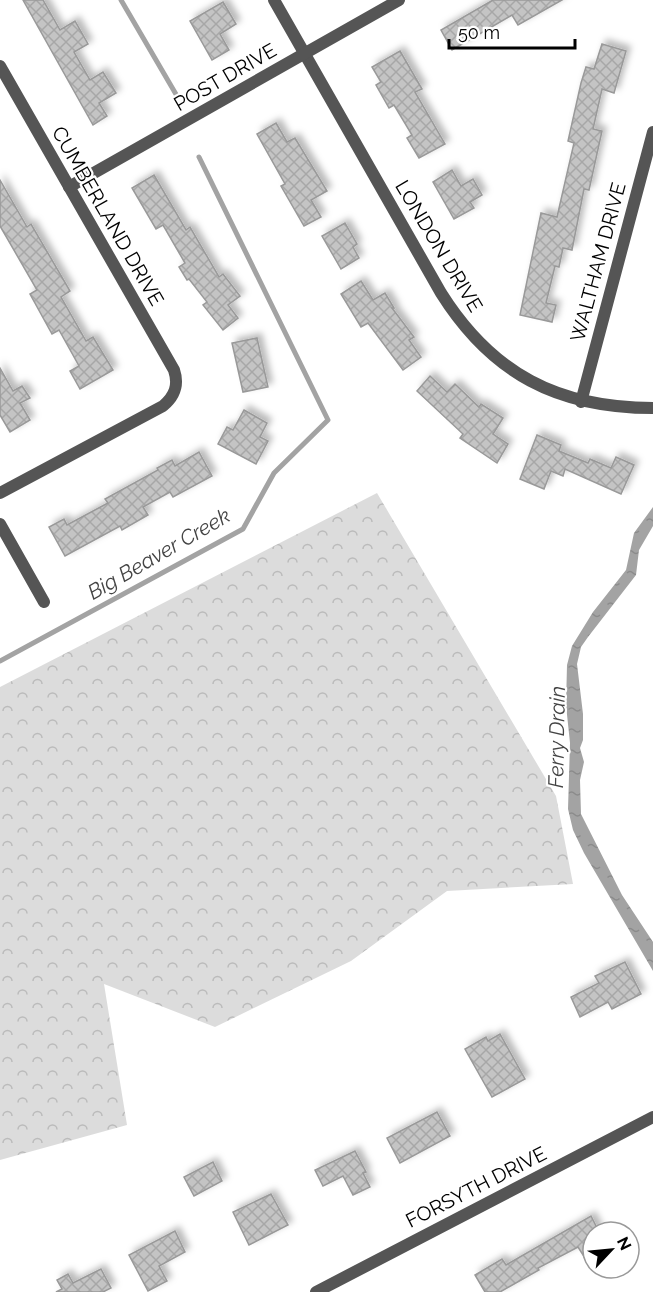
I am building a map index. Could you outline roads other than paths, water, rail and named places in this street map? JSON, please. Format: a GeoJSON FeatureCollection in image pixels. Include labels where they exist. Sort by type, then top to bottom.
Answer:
{"type":"FeatureCollection","features":[{"type":"Feature","properties":{"kind":"street","name":"LONDON DRIVE"},"geometry":{"type":"LineString","coordinates":[[274,0],[458,319],[491,354],[520,375],[548,390],[581,402],[626,408],[653,408]]}},
{"type":"Feature","properties":{"kind":"street","name":"POST DRIVE"},"geometry":{"type":"LineString","coordinates":[[69,187],[399,0]]}},
{"type":"Feature","properties":{"kind":"street","name":"CUMBERLAND DRIVE"},"geometry":{"type":"LineString","coordinates":[[0,66],[177,378],[177,387],[173,396],[163,406],[0,493]]}},
{"type":"Feature","properties":{"kind":"street","name":"WALTHAM DRIVE"},"geometry":{"type":"LineString","coordinates":[[581,402],[653,132]]}},
{"type":"Feature","properties":{"kind":"street"},"geometry":{"type":"LineString","coordinates":[[0,524],[44,602]]}},
{"type":"Feature","properties":{"kind":"street","name":"FORSYTH DRIVE"},"geometry":{"type":"LineString","coordinates":[[316,1292],[653,1117]]}},
{"type":"Feature","properties":{"kind":"water","name":"Ferry Drain"},"geometry":{"type":"Polygon","coordinates":[[[653,507],[653,526],[639,550],[636,575],[581,647],[577,664],[583,714],[583,740],[580,748],[584,762],[580,780],[581,814],[622,895],[653,942],[653,971],[573,830],[568,809],[570,743],[566,705],[567,665],[572,646],[593,612],[626,570],[634,533],[653,507]]]}},
{"type":"Feature","properties":{"kind":"waterway","name":"Big Beaver Creek"},"geometry":{"type":"LineString","coordinates":[[121,0],[177,96]]}},
{"type":"Feature","properties":{"kind":"waterway","name":"Big Beaver Creek"},"geometry":{"type":"LineString","coordinates":[[0,661],[243,529],[274,473],[328,420],[199,157]]}}]}
